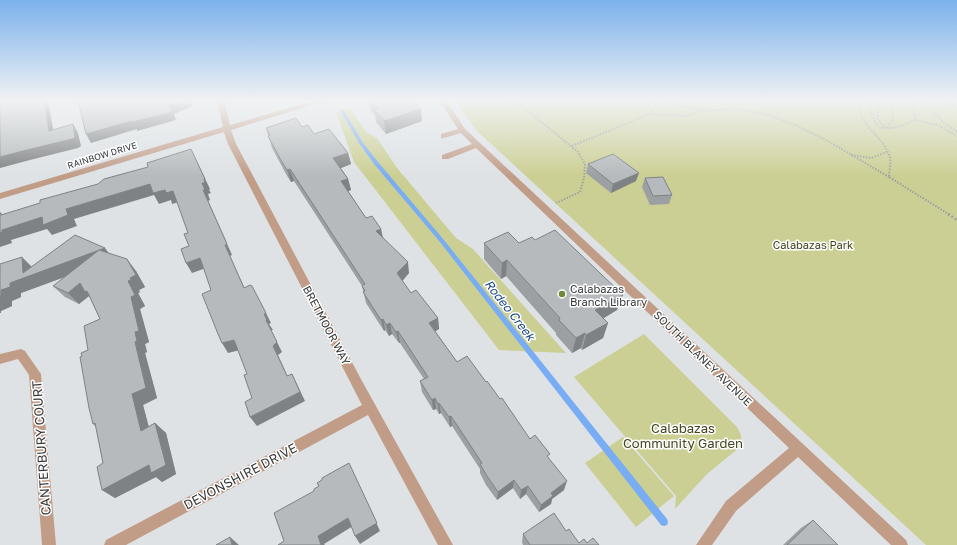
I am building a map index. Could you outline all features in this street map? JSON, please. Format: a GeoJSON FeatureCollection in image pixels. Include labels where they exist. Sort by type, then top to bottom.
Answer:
{"type":"FeatureCollection","features":[{"type":"Feature","properties":{"kind":"street","name":"BRETMOOR WAY"},"geometry":{"type":"LineString","coordinates":[[226,125],[231,143],[370,407],[446,545]]}},
{"type":"Feature","properties":{"kind":"street","name":"RAINBOW DRIVE"},"geometry":{"type":"LineString","coordinates":[[0,196],[238,125]]}},
{"type":"Feature","properties":{"kind":"street","name":"SOUTH BLANEY AVENUE"},"geometry":{"type":"LineString","coordinates":[[459,125],[462,130],[901,545]]}},
{"type":"Feature","properties":{"kind":"street"},"geometry":{"type":"LineString","coordinates":[[444,136],[462,130]]}},
{"type":"Feature","properties":{"kind":"street"},"geometry":{"type":"LineString","coordinates":[[444,157],[478,144]]}},
{"type":"Feature","properties":{"kind":"street","name":"CANTERBURY COURT"},"geometry":{"type":"LineString","coordinates":[[0,359],[20,354],[35,374],[49,545]]}},
{"type":"Feature","properties":{"kind":"street","name":"DEVONSHIRE DRIVE"},"geometry":{"type":"LineString","coordinates":[[111,545],[370,407]]}},
{"type":"Feature","properties":{"kind":"street"},"geometry":{"type":"LineString","coordinates":[[703,545],[732,506],[798,449]]}},
{"type":"Feature","properties":{"kind":"path"},"geometry":{"type":"LineString","coordinates":[[546,125],[578,152],[584,164],[584,178],[580,192],[555,203]]}},
{"type":"Feature","properties":{"kind":"path"},"geometry":{"type":"LineString","coordinates":[[572,146],[622,125]]}},
{"type":"Feature","properties":{"kind":"path"},"geometry":{"type":"LineString","coordinates":[[798,125],[889,177],[957,220]]}},
{"type":"Feature","properties":{"kind":"path"},"geometry":{"type":"LineString","coordinates":[[868,125],[881,140],[887,152],[890,160],[889,177]]}},
{"type":"Feature","properties":{"kind":"path"},"geometry":{"type":"LineString","coordinates":[[877,125],[886,129],[900,128],[905,125]]}},
{"type":"Feature","properties":{"kind":"path"},"geometry":{"type":"LineString","coordinates":[[883,125],[886,129]]}},
{"type":"Feature","properties":{"kind":"path"},"geometry":{"type":"LineString","coordinates":[[886,129],[888,125]]}},
{"type":"Feature","properties":{"kind":"path"},"geometry":{"type":"LineString","coordinates":[[941,125],[946,127],[957,136]]}},
{"type":"Feature","properties":{"kind":"path"},"geometry":{"type":"LineString","coordinates":[[948,125],[957,132]]}},
{"type":"Feature","properties":{"kind":"path"},"geometry":{"type":"LineString","coordinates":[[847,154],[871,158],[887,152]]}},
{"type":"Feature","properties":{"kind":"green space"},"geometry":{"type":"Polygon","coordinates":[[[341,125],[362,125],[366,132],[377,138],[397,168],[456,238],[473,249],[566,353],[499,350],[354,162],[341,125]]]}},
{"type":"Feature","properties":{"kind":"green space","name":"Calabazas Park"},"geometry":{"type":"Polygon","coordinates":[[[473,125],[957,125],[957,545],[926,545],[473,125]]]}},
{"type":"Feature","properties":{"kind":"green space","name":"Calabazas Community Garden"},"geometry":{"type":"Polygon","coordinates":[[[644,334],[736,426],[741,436],[740,447],[707,474],[675,509],[676,496],[574,377],[644,334]]]}},
{"type":"Feature","properties":{"kind":"green space"},"geometry":{"type":"Polygon","coordinates":[[[623,437],[674,496],[636,527],[585,463],[623,437]]]}},
{"type":"Feature","properties":{"kind":"building"},"geometry":{"type":"Polygon","coordinates":[[[0,125],[48,125],[49,131],[73,125],[75,138],[0,157],[0,125]]]}},
{"type":"Feature","properties":{"kind":"building"},"geometry":{"type":"Polygon","coordinates":[[[84,125],[116,125],[86,134],[84,125]]]}},
{"type":"Feature","properties":{"kind":"building"},"geometry":{"type":"Polygon","coordinates":[[[274,125],[301,125],[302,127],[308,125],[314,134],[329,129],[348,153],[333,158],[348,179],[341,181],[366,218],[372,216],[381,229],[376,231],[408,262],[397,273],[411,293],[416,290],[438,318],[429,323],[457,362],[467,356],[500,399],[502,398],[530,439],[535,435],[550,454],[547,456],[567,481],[551,493],[553,496],[541,505],[528,486],[521,490],[514,480],[498,492],[480,464],[482,463],[451,416],[449,417],[435,398],[432,400],[420,381],[428,377],[398,331],[396,332],[390,323],[386,325],[383,319],[381,320],[363,292],[365,291],[362,286],[365,284],[290,169],[287,170],[268,136],[270,135],[266,128],[274,125]]]}},
{"type":"Feature","properties":{"kind":"building"},"geometry":{"type":"Polygon","coordinates":[[[191,149],[205,179],[205,183],[202,183],[205,190],[203,190],[227,244],[225,245],[244,288],[250,285],[252,286],[266,313],[264,314],[266,320],[277,342],[273,346],[287,376],[292,374],[300,392],[250,417],[245,402],[252,398],[244,375],[247,374],[234,340],[222,343],[218,334],[202,294],[211,290],[200,258],[186,263],[181,249],[189,246],[184,234],[188,233],[173,191],[166,193],[165,190],[153,193],[150,184],[66,209],[68,215],[43,225],[42,217],[2,230],[0,233],[0,213],[1,215],[40,203],[40,200],[98,184],[104,179],[148,167],[147,163],[191,149]]]}},
{"type":"Feature","properties":{"kind":"building"},"geometry":{"type":"Polygon","coordinates":[[[613,154],[639,173],[613,184],[588,164],[613,154]]]}},
{"type":"Feature","properties":{"kind":"building"},"geometry":{"type":"Polygon","coordinates":[[[663,177],[672,195],[653,196],[645,178],[663,177]]]}},
{"type":"Feature","properties":{"kind":"building","name":"Calabazas Branch Library"},"geometry":{"type":"Polygon","coordinates":[[[555,230],[623,295],[595,310],[608,323],[586,335],[585,333],[576,338],[559,320],[560,318],[507,260],[502,263],[484,243],[508,232],[519,243],[532,237],[535,240],[555,230]]]}},
{"type":"Feature","properties":{"kind":"building"},"geometry":{"type":"Polygon","coordinates":[[[75,235],[105,248],[10,283],[10,287],[1,290],[0,296],[0,264],[22,257],[23,273],[75,235]]]}},
{"type":"Feature","properties":{"kind":"building"},"geometry":{"type":"Polygon","coordinates":[[[99,250],[127,259],[136,275],[128,281],[135,295],[131,297],[139,331],[135,332],[137,341],[135,342],[146,388],[132,394],[141,431],[155,423],[166,465],[151,473],[149,465],[102,490],[97,467],[103,463],[95,423],[93,424],[89,408],[80,357],[82,356],[81,353],[88,350],[84,326],[100,319],[87,291],[85,292],[80,283],[68,293],[53,286],[99,250]]]}},
{"type":"Feature","properties":{"kind":"building"},"geometry":{"type":"Polygon","coordinates":[[[349,463],[377,523],[355,536],[348,518],[318,536],[321,545],[278,545],[284,541],[274,513],[314,491],[314,489],[319,486],[317,483],[322,480],[322,478],[349,463]]]}},
{"type":"Feature","properties":{"kind":"building"},"geometry":{"type":"Polygon","coordinates":[[[554,513],[566,531],[569,529],[579,543],[584,539],[587,543],[593,538],[599,545],[530,545],[523,534],[554,513]]]}},
{"type":"Feature","properties":{"kind":"building"},"geometry":{"type":"Polygon","coordinates":[[[813,520],[838,545],[787,545],[813,520]]]}},
{"type":"Feature","properties":{"kind":"building"},"geometry":{"type":"Polygon","coordinates":[[[230,537],[232,545],[216,545],[230,537]]]}},
{"type":"Feature","properties":{"kind":"waterway","name":"Rodeo Creek"},"geometry":{"type":"LineString","coordinates":[[351,125],[361,143],[376,163],[442,241],[664,522]]}},
{"type":"Feature","properties":{"kind":"place","name":"Calabazas Branch Library"},"geometry":{"type":"Point","coordinates":[562,294]}}]}
